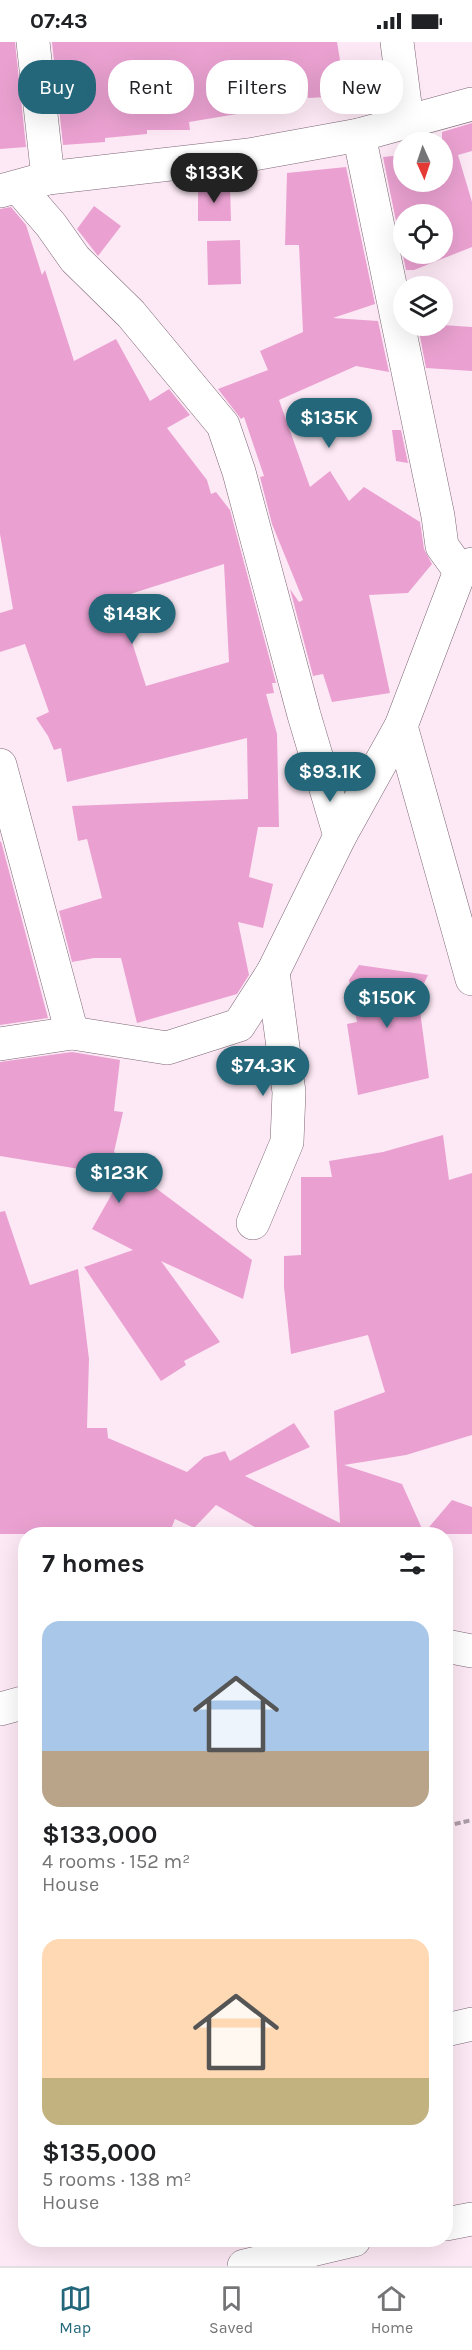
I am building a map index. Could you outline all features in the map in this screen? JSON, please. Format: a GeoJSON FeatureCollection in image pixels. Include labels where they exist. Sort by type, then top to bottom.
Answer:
{"type":"FeatureCollection","features":[{"type":"Feature","properties":{"kind":"street"},"geometry":{"type":"LineString","coordinates":[[33,42],[22,186],[75,259],[131,314],[224,424],[340,836]]}},
{"type":"Feature","properties":{"kind":"street"},"geometry":{"type":"LineString","coordinates":[[397,42],[407,120]]}},
{"type":"Feature","properties":{"kind":"street"},"geometry":{"type":"LineString","coordinates":[[22,186],[249,155],[359,135],[472,104]]}},
{"type":"Feature","properties":{"kind":"street"},"geometry":{"type":"LineString","coordinates":[[0,1044],[72,1033],[167,1048],[239,1025],[273,972],[340,836],[401,726],[466,568],[442,546],[438,516],[359,135]]}},
{"type":"Feature","properties":{"kind":"street"},"geometry":{"type":"LineString","coordinates":[[401,726],[472,979]]}},
{"type":"Feature","properties":{"kind":"street"},"geometry":{"type":"LineString","coordinates":[[0,765],[72,1033]]}},
{"type":"Feature","properties":{"kind":"street"},"geometry":{"type":"LineString","coordinates":[[253,1223],[287,1142],[289,1092],[273,972]]}},
{"type":"Feature","properties":{"kind":"street"},"geometry":{"type":"LineString","coordinates":[[453,1648],[472,1652]]}},
{"type":"Feature","properties":{"kind":"street"},"geometry":{"type":"LineString","coordinates":[[0,1709],[18,1704]]}},
{"type":"Feature","properties":{"kind":"street"},"geometry":{"type":"LineString","coordinates":[[453,2028],[472,2024]]}},
{"type":"Feature","properties":{"kind":"street"},"geometry":{"type":"LineString","coordinates":[[453,2223],[472,2219]]}},
{"type":"Feature","properties":{"kind":"street"},"geometry":{"type":"LineString","coordinates":[[244,2266],[324,2247]]}},
{"type":"Feature","properties":{"kind":"path"},"geometry":{"type":"LineString","coordinates":[[453,1824],[472,1820]]}},
{"type":"Feature","properties":{"kind":"building"},"geometry":{"type":"Polygon","coordinates":[[[0,42],[15,42],[18,71],[18,114],[23,114],[26,147],[0,149],[0,42]]]}},
{"type":"Feature","properties":{"kind":"building"},"geometry":{"type":"Polygon","coordinates":[[[52,42],[337,42],[340,60],[320,60],[320,97],[308,98],[308,60],[206,60],[206,114],[237,114],[189,122],[190,130],[147,130],[147,134],[105,138],[105,142],[63,145],[60,114],[96,114],[96,60],[54,60],[52,42]]]}},
{"type":"Feature","properties":{"kind":"building"},"geometry":{"type":"Polygon","coordinates":[[[472,123],[472,151],[458,155],[472,202],[472,247],[453,255],[453,204],[393,204],[393,206],[383,157],[393,156],[393,192],[453,192],[453,132],[442,132],[472,123]]]}},
{"type":"Feature","properties":{"kind":"building"},"geometry":{"type":"Polygon","coordinates":[[[345,162],[375,304],[333,318],[378,321],[389,372],[356,366],[279,400],[310,487],[330,471],[349,501],[364,487],[420,522],[424,549],[432,564],[408,593],[369,595],[390,693],[332,702],[323,674],[313,676],[290,589],[299,602],[303,600],[272,524],[260,477],[264,476],[244,417],[241,419],[218,389],[268,370],[260,351],[303,332],[299,245],[285,245],[287,173],[346,167],[345,162]]]}},
{"type":"Feature","properties":{"kind":"building"},"geometry":{"type":"Polygon","coordinates":[[[198,187],[230,187],[231,221],[198,221],[198,187]]]}},
{"type":"Feature","properties":{"kind":"building"},"geometry":{"type":"Polygon","coordinates":[[[94,206],[121,226],[98,256],[77,229],[94,206]]]}},
{"type":"Feature","properties":{"kind":"building"},"geometry":{"type":"Polygon","coordinates":[[[11,207],[26,225],[42,275],[45,270],[74,361],[116,339],[150,401],[169,389],[190,415],[167,428],[207,480],[211,494],[216,492],[230,510],[276,683],[272,683],[274,693],[266,694],[277,734],[279,827],[258,827],[249,877],[273,884],[263,928],[238,922],[249,975],[237,994],[137,1023],[121,958],[94,958],[72,962],[59,911],[102,898],[87,839],[78,841],[72,806],[248,799],[247,738],[67,782],[61,748],[54,750],[36,718],[49,712],[25,644],[0,652],[0,613],[13,609],[0,534],[0,209],[11,207]],[[224,564],[118,598],[146,686],[229,662],[224,564]]]}},
{"type":"Feature","properties":{"kind":"building"},"geometry":{"type":"Polygon","coordinates":[[[240,240],[241,284],[208,285],[207,241],[240,240]]]}},
{"type":"Feature","properties":{"kind":"building"},"geometry":{"type":"Polygon","coordinates":[[[405,264],[429,264],[414,270],[406,270],[405,264]]]}},
{"type":"Feature","properties":{"kind":"building"},"geometry":{"type":"Polygon","coordinates":[[[453,326],[472,327],[472,371],[426,368],[420,336],[453,336],[453,326]]]}},
{"type":"Feature","properties":{"kind":"building"},"geometry":{"type":"Polygon","coordinates":[[[392,430],[401,430],[408,463],[396,461],[392,430]]]}},
{"type":"Feature","properties":{"kind":"building"},"geometry":{"type":"Polygon","coordinates":[[[0,842],[48,1018],[0,1025],[0,842]]]}},
{"type":"Feature","properties":{"kind":"building"},"geometry":{"type":"Polygon","coordinates":[[[359,965],[428,975],[418,996],[429,1078],[358,1095],[347,1024],[357,1022],[349,980],[359,965]]]}},
{"type":"Feature","properties":{"kind":"building"},"geometry":{"type":"Polygon","coordinates":[[[72,1052],[120,1060],[114,1111],[123,1112],[114,1152],[150,1181],[145,1180],[252,1260],[243,1299],[161,1261],[220,1342],[184,1361],[186,1365],[161,1381],[84,1267],[133,1250],[92,1229],[122,1176],[0,1156],[0,1062],[72,1052]]]}},
{"type":"Feature","properties":{"kind":"building"},"geometry":{"type":"Polygon","coordinates":[[[443,1135],[449,1180],[472,1173],[472,1435],[406,1455],[344,1465],[402,1484],[421,1527],[255,1527],[216,1505],[195,1527],[175,1519],[172,1527],[18,1527],[18,1534],[0,1534],[0,1212],[5,1211],[30,1285],[78,1269],[89,1359],[87,1428],[107,1428],[108,1438],[187,1472],[204,1457],[225,1451],[230,1461],[294,1423],[310,1447],[245,1476],[340,1523],[334,1411],[385,1392],[368,1335],[291,1354],[284,1287],[284,1256],[301,1255],[301,1177],[332,1177],[329,1161],[383,1152],[443,1135]]]}},
{"type":"Feature","properties":{"kind":"building"},"geometry":{"type":"Polygon","coordinates":[[[452,1500],[472,1507],[472,1534],[453,1534],[453,1527],[429,1527],[452,1500]]]}}]}
